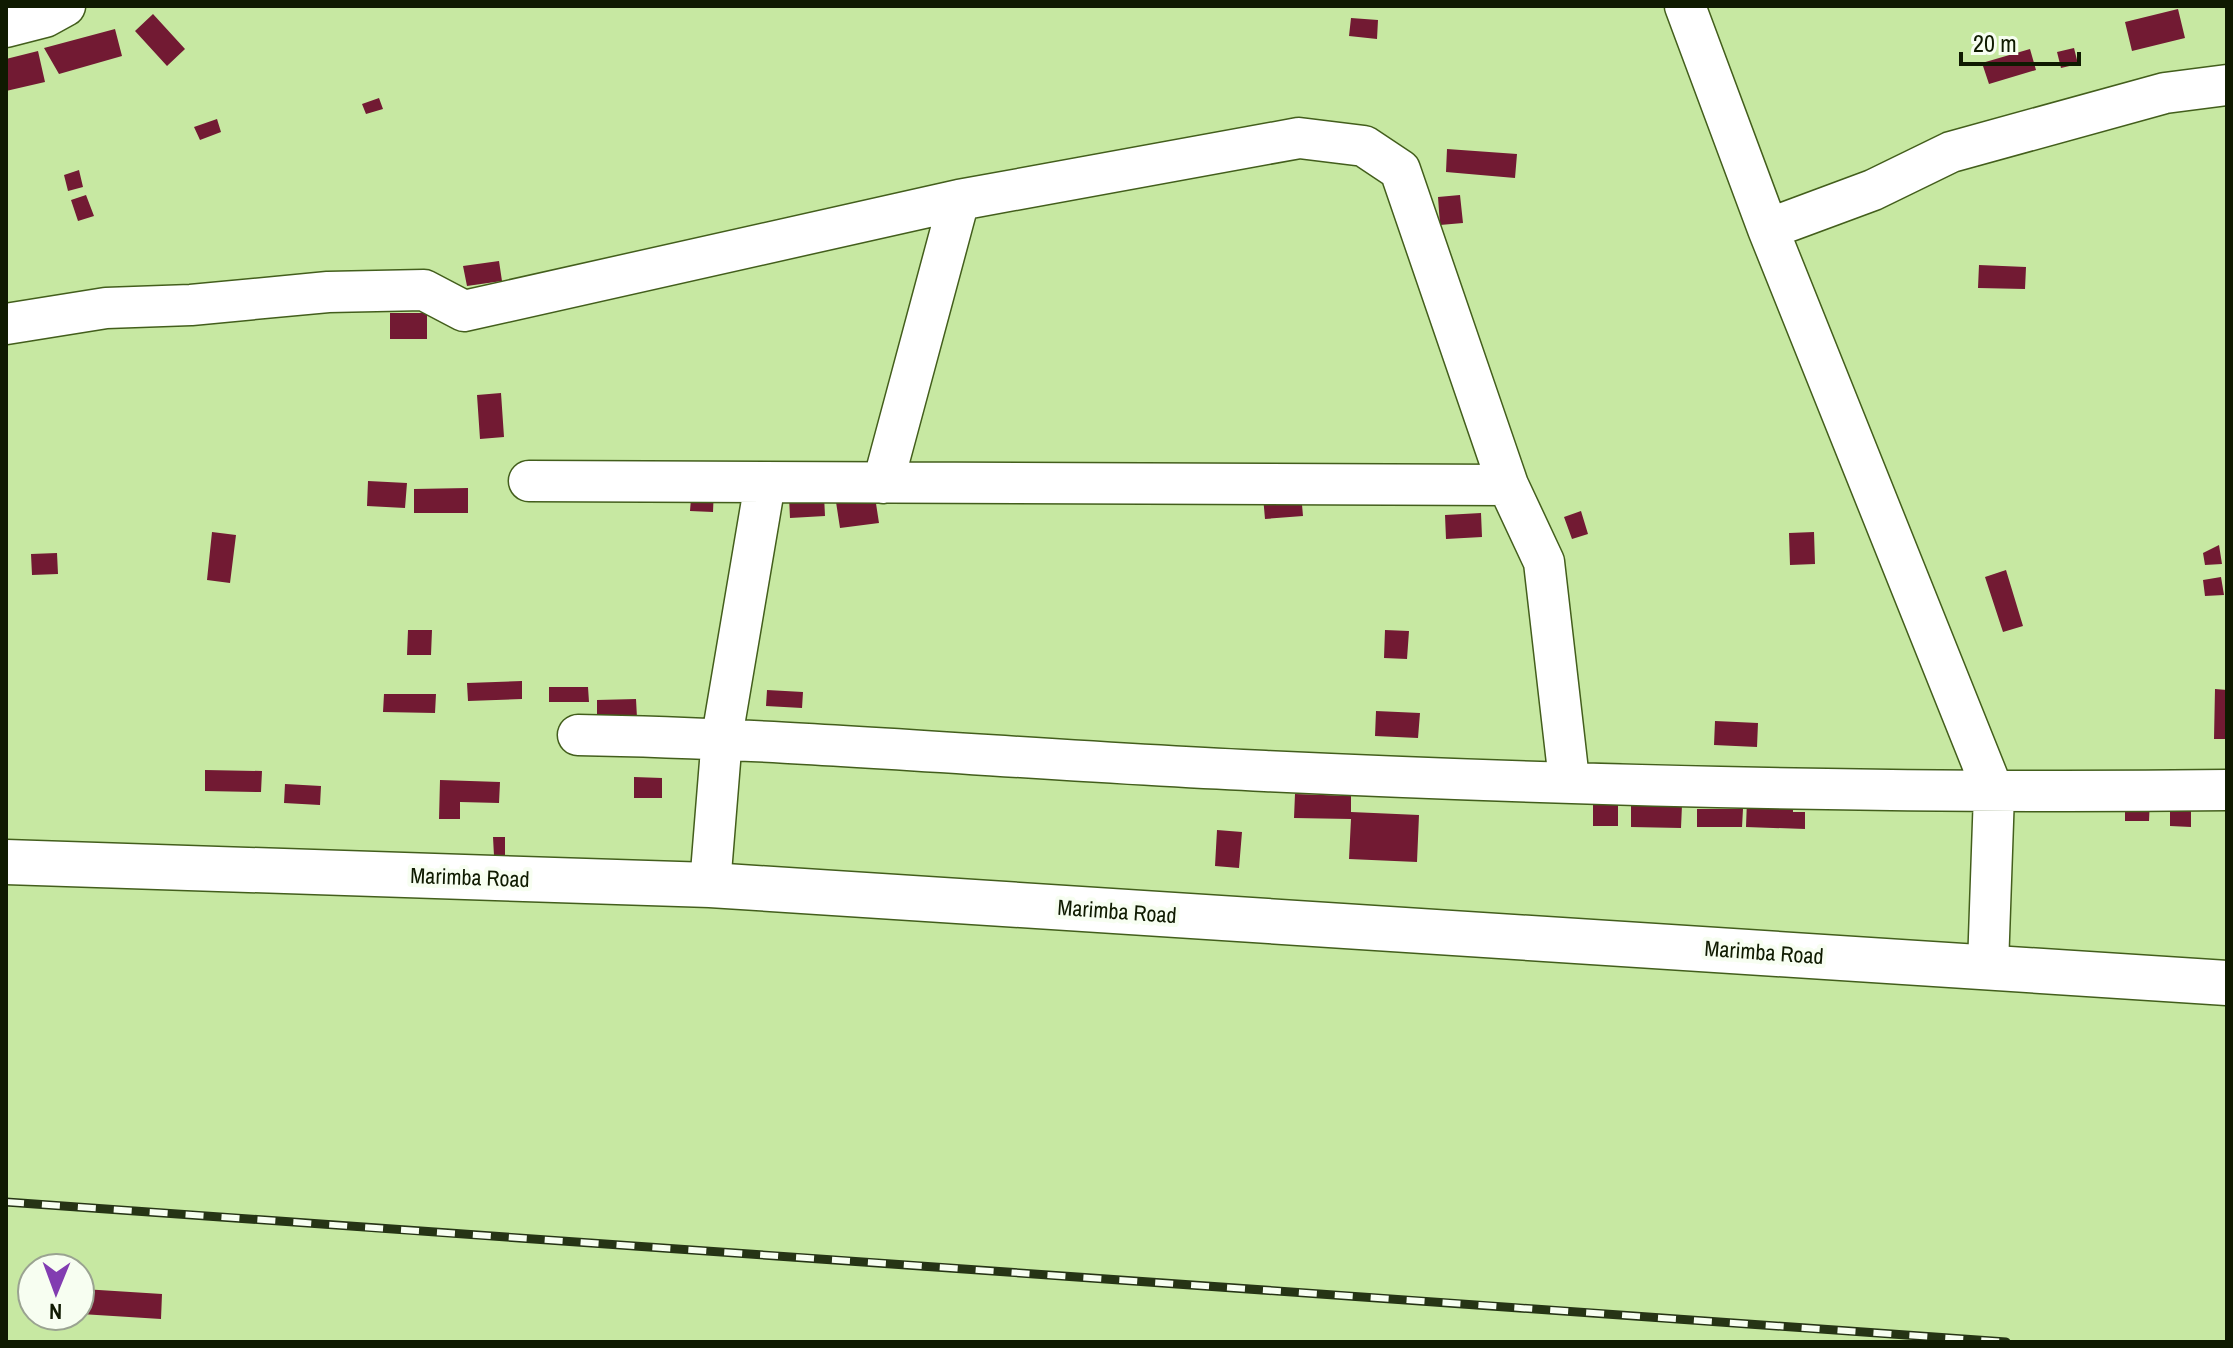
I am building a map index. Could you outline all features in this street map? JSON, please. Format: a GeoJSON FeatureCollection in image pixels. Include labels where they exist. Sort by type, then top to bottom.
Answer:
{"type":"FeatureCollection","features":[{"type":"Feature","properties":{"kind":"street"},"geometry":{"type":"LineString","coordinates":[[6,27],[45,17],[65,6]]}},
{"type":"Feature","properties":{"kind":"street"},"geometry":{"type":"LineString","coordinates":[[1685,6],[1768,229],[1994,793],[1988,966]]}},
{"type":"Feature","properties":{"kind":"street"},"geometry":{"type":"LineString","coordinates":[[1768,229],[1873,190],[1951,152],[2165,93],[2227,85]]}},
{"type":"Feature","properties":{"kind":"street"},"geometry":{"type":"LineString","coordinates":[[6,324],[106,308],[191,305],[328,292],[424,290],[464,311],[959,200],[1299,138],[1364,146],[1400,170],[1508,485],[1544,562],[1569,780]]}},
{"type":"Feature","properties":{"kind":"street"},"geometry":{"type":"LineString","coordinates":[[883,483],[959,200]]}},
{"type":"Feature","properties":{"kind":"street"},"geometry":{"type":"LineString","coordinates":[[529,481],[1508,485]]}},
{"type":"Feature","properties":{"kind":"street"},"geometry":{"type":"LineString","coordinates":[[710,885],[722,737],[765,483]]}},
{"type":"Feature","properties":{"kind":"street"},"geometry":{"type":"LineString","coordinates":[[578,735],[722,737],[1266,771],[1994,793],[2227,790]]}},
{"type":"Feature","properties":{"kind":"street","name":"Marimba Road"},"geometry":{"type":"LineString","coordinates":[[6,862],[710,885],[2227,983]]}},
{"type":"Feature","properties":{"kind":"building"},"geometry":{"type":"Polygon","coordinates":[[[2178,9],[2185,38],[2132,51],[2125,22],[2178,9]]]}},
{"type":"Feature","properties":{"kind":"building"},"geometry":{"type":"Polygon","coordinates":[[[153,14],[185,49],[167,66],[135,31],[153,14]]]}},
{"type":"Feature","properties":{"kind":"building"},"geometry":{"type":"Polygon","coordinates":[[[1351,18],[1378,20],[1377,39],[1349,36],[1351,18]]]}},
{"type":"Feature","properties":{"kind":"building"},"geometry":{"type":"Polygon","coordinates":[[[115,29],[122,56],[59,74],[44,48],[115,29]]]}},
{"type":"Feature","properties":{"kind":"building"},"geometry":{"type":"Polygon","coordinates":[[[2074,48],[2078,64],[2061,68],[2057,52],[2074,48]]]}},
{"type":"Feature","properties":{"kind":"building"},"geometry":{"type":"Polygon","coordinates":[[[2030,49],[2036,70],[1989,84],[1982,63],[2030,49]]]}},
{"type":"Feature","properties":{"kind":"building"},"geometry":{"type":"Polygon","coordinates":[[[38,51],[45,82],[6,91],[6,59],[38,51]]]}},
{"type":"Feature","properties":{"kind":"building"},"geometry":{"type":"Polygon","coordinates":[[[379,98],[383,109],[366,114],[362,104],[379,98]]]}},
{"type":"Feature","properties":{"kind":"building"},"geometry":{"type":"Polygon","coordinates":[[[217,119],[221,132],[200,140],[194,127],[217,119]]]}},
{"type":"Feature","properties":{"kind":"building"},"geometry":{"type":"Polygon","coordinates":[[[1447,149],[1517,154],[1515,178],[1446,172],[1447,149]]]}},
{"type":"Feature","properties":{"kind":"building"},"geometry":{"type":"Polygon","coordinates":[[[79,170],[83,187],[68,191],[64,175],[79,170]]]}},
{"type":"Feature","properties":{"kind":"building"},"geometry":{"type":"Polygon","coordinates":[[[86,195],[94,216],[78,221],[71,200],[86,195]]]}},
{"type":"Feature","properties":{"kind":"building"},"geometry":{"type":"Polygon","coordinates":[[[1460,195],[1463,223],[1440,225],[1438,197],[1460,195]]]}},
{"type":"Feature","properties":{"kind":"building"},"geometry":{"type":"Polygon","coordinates":[[[499,261],[502,281],[467,286],[463,266],[499,261]]]}},
{"type":"Feature","properties":{"kind":"building"},"geometry":{"type":"Polygon","coordinates":[[[1979,265],[2026,267],[2025,289],[1978,288],[1979,265]]]}},
{"type":"Feature","properties":{"kind":"building"},"geometry":{"type":"Polygon","coordinates":[[[390,313],[427,313],[427,339],[390,339],[390,313]]]}},
{"type":"Feature","properties":{"kind":"building"},"geometry":{"type":"Polygon","coordinates":[[[501,393],[504,437],[480,439],[477,395],[501,393]]]}},
{"type":"Feature","properties":{"kind":"building"},"geometry":{"type":"Polygon","coordinates":[[[368,481],[407,483],[405,508],[367,506],[368,481]]]}},
{"type":"Feature","properties":{"kind":"building"},"geometry":{"type":"Polygon","coordinates":[[[692,486],[714,488],[713,512],[690,511],[692,486]]]}},
{"type":"Feature","properties":{"kind":"building"},"geometry":{"type":"Polygon","coordinates":[[[468,488],[468,513],[414,513],[414,489],[468,488]]]}},
{"type":"Feature","properties":{"kind":"building"},"geometry":{"type":"Polygon","coordinates":[[[1301,493],[1303,516],[1265,519],[1263,496],[1301,493]]]}},
{"type":"Feature","properties":{"kind":"building"},"geometry":{"type":"Polygon","coordinates":[[[824,495],[825,516],[790,518],[789,497],[824,495]]]}},
{"type":"Feature","properties":{"kind":"building"},"geometry":{"type":"Polygon","coordinates":[[[875,497],[879,523],[840,528],[836,502],[875,497]]]}},
{"type":"Feature","properties":{"kind":"building"},"geometry":{"type":"Polygon","coordinates":[[[1581,511],[1588,534],[1572,539],[1564,517],[1581,511]]]}},
{"type":"Feature","properties":{"kind":"building"},"geometry":{"type":"Polygon","coordinates":[[[1481,513],[1482,537],[1446,539],[1445,515],[1481,513]]]}},
{"type":"Feature","properties":{"kind":"building"},"geometry":{"type":"Polygon","coordinates":[[[212,532],[236,535],[230,583],[207,580],[212,532]]]}},
{"type":"Feature","properties":{"kind":"building"},"geometry":{"type":"Polygon","coordinates":[[[1814,532],[1815,564],[1790,565],[1789,533],[1814,532]]]}},
{"type":"Feature","properties":{"kind":"building"},"geometry":{"type":"Polygon","coordinates":[[[2219,545],[2222,564],[2205,565],[2203,553],[2219,545]]]}},
{"type":"Feature","properties":{"kind":"building"},"geometry":{"type":"Polygon","coordinates":[[[57,553],[58,574],[32,575],[31,554],[57,553]]]}},
{"type":"Feature","properties":{"kind":"building"},"geometry":{"type":"Polygon","coordinates":[[[2006,570],[2023,626],[2003,632],[1985,577],[2006,570]]]}},
{"type":"Feature","properties":{"kind":"building"},"geometry":{"type":"Polygon","coordinates":[[[2221,577],[2224,595],[2205,596],[2203,580],[2221,577]]]}},
{"type":"Feature","properties":{"kind":"building"},"geometry":{"type":"Polygon","coordinates":[[[408,630],[432,630],[431,655],[407,655],[408,630]]]}},
{"type":"Feature","properties":{"kind":"building"},"geometry":{"type":"Polygon","coordinates":[[[1385,630],[1409,631],[1407,659],[1384,658],[1385,630]]]}},
{"type":"Feature","properties":{"kind":"building"},"geometry":{"type":"Polygon","coordinates":[[[522,681],[522,699],[468,701],[467,683],[522,681]]]}},
{"type":"Feature","properties":{"kind":"building"},"geometry":{"type":"Polygon","coordinates":[[[549,687],[588,687],[589,702],[549,702],[549,687]]]}},
{"type":"Feature","properties":{"kind":"building"},"geometry":{"type":"Polygon","coordinates":[[[2215,689],[2227,690],[2227,739],[2214,739],[2215,689]]]}},
{"type":"Feature","properties":{"kind":"building"},"geometry":{"type":"Polygon","coordinates":[[[767,690],[803,692],[802,708],[766,706],[767,690]]]}},
{"type":"Feature","properties":{"kind":"building"},"geometry":{"type":"Polygon","coordinates":[[[384,694],[436,694],[435,713],[383,712],[384,694]]]}},
{"type":"Feature","properties":{"kind":"building"},"geometry":{"type":"Polygon","coordinates":[[[636,699],[637,718],[597,719],[597,700],[636,699]]]}},
{"type":"Feature","properties":{"kind":"building"},"geometry":{"type":"Polygon","coordinates":[[[1376,711],[1420,713],[1418,738],[1375,736],[1376,711]]]}},
{"type":"Feature","properties":{"kind":"building"},"geometry":{"type":"Polygon","coordinates":[[[1715,721],[1758,723],[1757,747],[1714,745],[1715,721]]]}},
{"type":"Feature","properties":{"kind":"building"},"geometry":{"type":"Polygon","coordinates":[[[205,770],[262,771],[261,792],[205,791],[205,770]]]}},
{"type":"Feature","properties":{"kind":"building"},"geometry":{"type":"Polygon","coordinates":[[[634,777],[662,778],[662,798],[634,798],[634,777]]]}},
{"type":"Feature","properties":{"kind":"building"},"geometry":{"type":"Polygon","coordinates":[[[440,780],[500,782],[499,803],[460,802],[460,819],[439,819],[440,780]]]}},
{"type":"Feature","properties":{"kind":"building"},"geometry":{"type":"Polygon","coordinates":[[[285,784],[321,786],[320,805],[284,803],[285,784]]]}},
{"type":"Feature","properties":{"kind":"building"},"geometry":{"type":"Polygon","coordinates":[[[1295,794],[1351,796],[1351,812],[1419,815],[1417,862],[1349,859],[1351,819],[1294,818],[1295,794]]]}},
{"type":"Feature","properties":{"kind":"building"},"geometry":{"type":"Polygon","coordinates":[[[2125,799],[2150,799],[2149,821],[2125,821],[2125,799]]]}},
{"type":"Feature","properties":{"kind":"building"},"geometry":{"type":"Polygon","coordinates":[[[1593,800],[1618,800],[1618,826],[1593,826],[1593,800]]]}},
{"type":"Feature","properties":{"kind":"building"},"geometry":{"type":"Polygon","coordinates":[[[1747,800],[1793,801],[1793,812],[1805,812],[1805,829],[1746,827],[1747,800]]]}},
{"type":"Feature","properties":{"kind":"building"},"geometry":{"type":"Polygon","coordinates":[[[1631,804],[1682,805],[1681,828],[1631,827],[1631,804]]]}},
{"type":"Feature","properties":{"kind":"building"},"geometry":{"type":"Polygon","coordinates":[[[2170,806],[2191,806],[2191,827],[2170,826],[2170,806]]]}},
{"type":"Feature","properties":{"kind":"building"},"geometry":{"type":"Polygon","coordinates":[[[1697,809],[1743,809],[1742,827],[1697,827],[1697,809]]]}},
{"type":"Feature","properties":{"kind":"building"},"geometry":{"type":"Polygon","coordinates":[[[1217,830],[1242,832],[1239,868],[1215,866],[1217,830]]]}},
{"type":"Feature","properties":{"kind":"building"},"geometry":{"type":"Polygon","coordinates":[[[493,837],[505,837],[505,856],[494,856],[493,837]]]}},
{"type":"Feature","properties":{"kind":"building"},"geometry":{"type":"Polygon","coordinates":[[[96,1290],[162,1294],[161,1319],[96,1315],[96,1290]]]}},
{"type":"Feature","properties":{"kind":"railway"},"geometry":{"type":"LineString","coordinates":[[6,1202],[2006,1342]]}}]}
